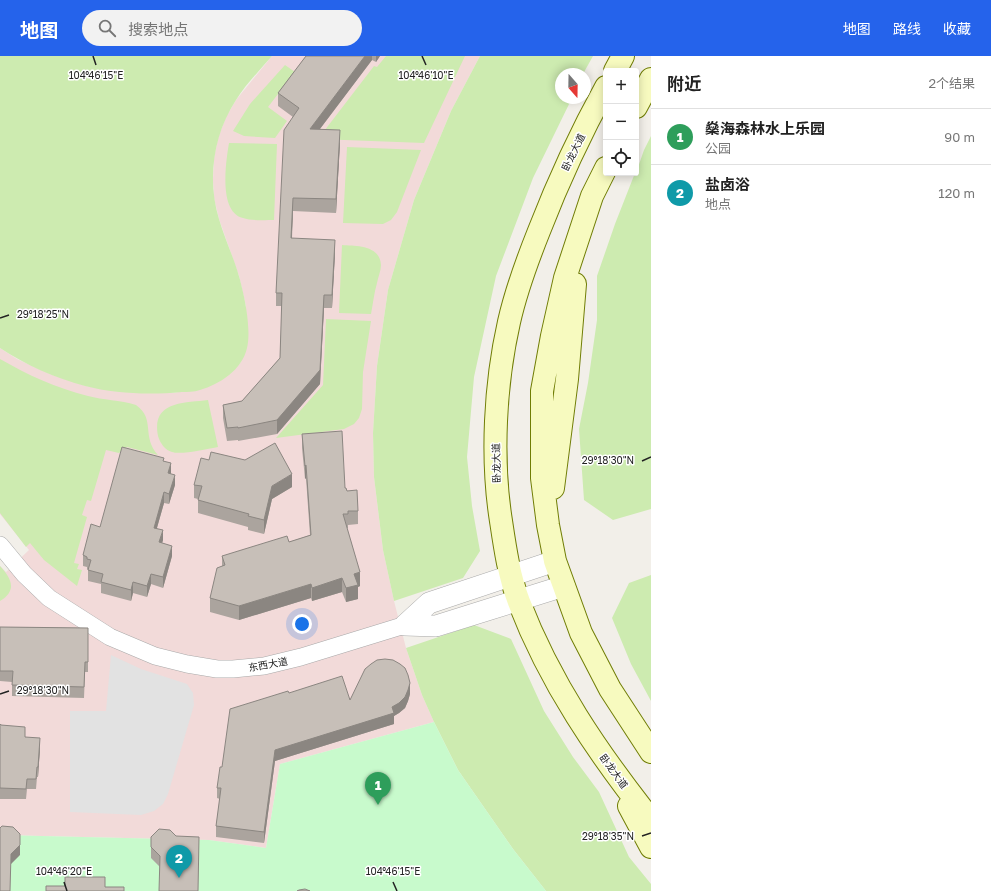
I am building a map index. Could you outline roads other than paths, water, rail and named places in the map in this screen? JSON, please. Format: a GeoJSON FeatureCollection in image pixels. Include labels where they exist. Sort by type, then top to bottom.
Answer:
{"type":"FeatureCollection","features":[{"type":"Feature","properties":{"kind":"main road"},"geometry":{"type":"LineString","coordinates":[[617,68],[623,56]]}},
{"type":"Feature","properties":{"kind":"main road"},"geometry":{"type":"LineString","coordinates":[[638,104],[651,79]]}},
{"type":"Feature","properties":{"kind":"main road","name":"卧龙大道"},"geometry":{"type":"LineString","coordinates":[[603,93],[557,184],[526,263],[509,322],[500,374],[496,438],[497,495],[511,576],[519,601],[540,653],[572,710],[603,757],[651,820]]}},
{"type":"Feature","properties":{"kind":"main road"},"geometry":{"type":"LineString","coordinates":[[603,174],[592,196],[577,242],[574,302],[567,379],[548,525],[555,561],[581,633],[610,689],[651,752]]}},
{"type":"Feature","properties":{"kind":"main road"},"geometry":{"type":"LineString","coordinates":[[603,757],[651,847]]}},
{"type":"Feature","properties":{"kind":"street","name":"东西大道"},"geometry":{"type":"LineString","coordinates":[[0,545],[24,574],[49,598],[110,637],[155,656],[187,664],[218,669],[264,666],[301,657],[405,625],[429,603],[555,561]]}},
{"type":"Feature","properties":{"kind":"street"},"geometry":{"type":"LineString","coordinates":[[405,625],[436,626],[564,586]]}},
{"type":"Feature","properties":{"kind":"place","name":"燊海森林水上乐园"},"geometry":{"type":"Point","coordinates":[378,805]}},
{"type":"Feature","properties":{"kind":"place","name":"盐卤浴"},"geometry":{"type":"Point","coordinates":[179,878]}}]}
